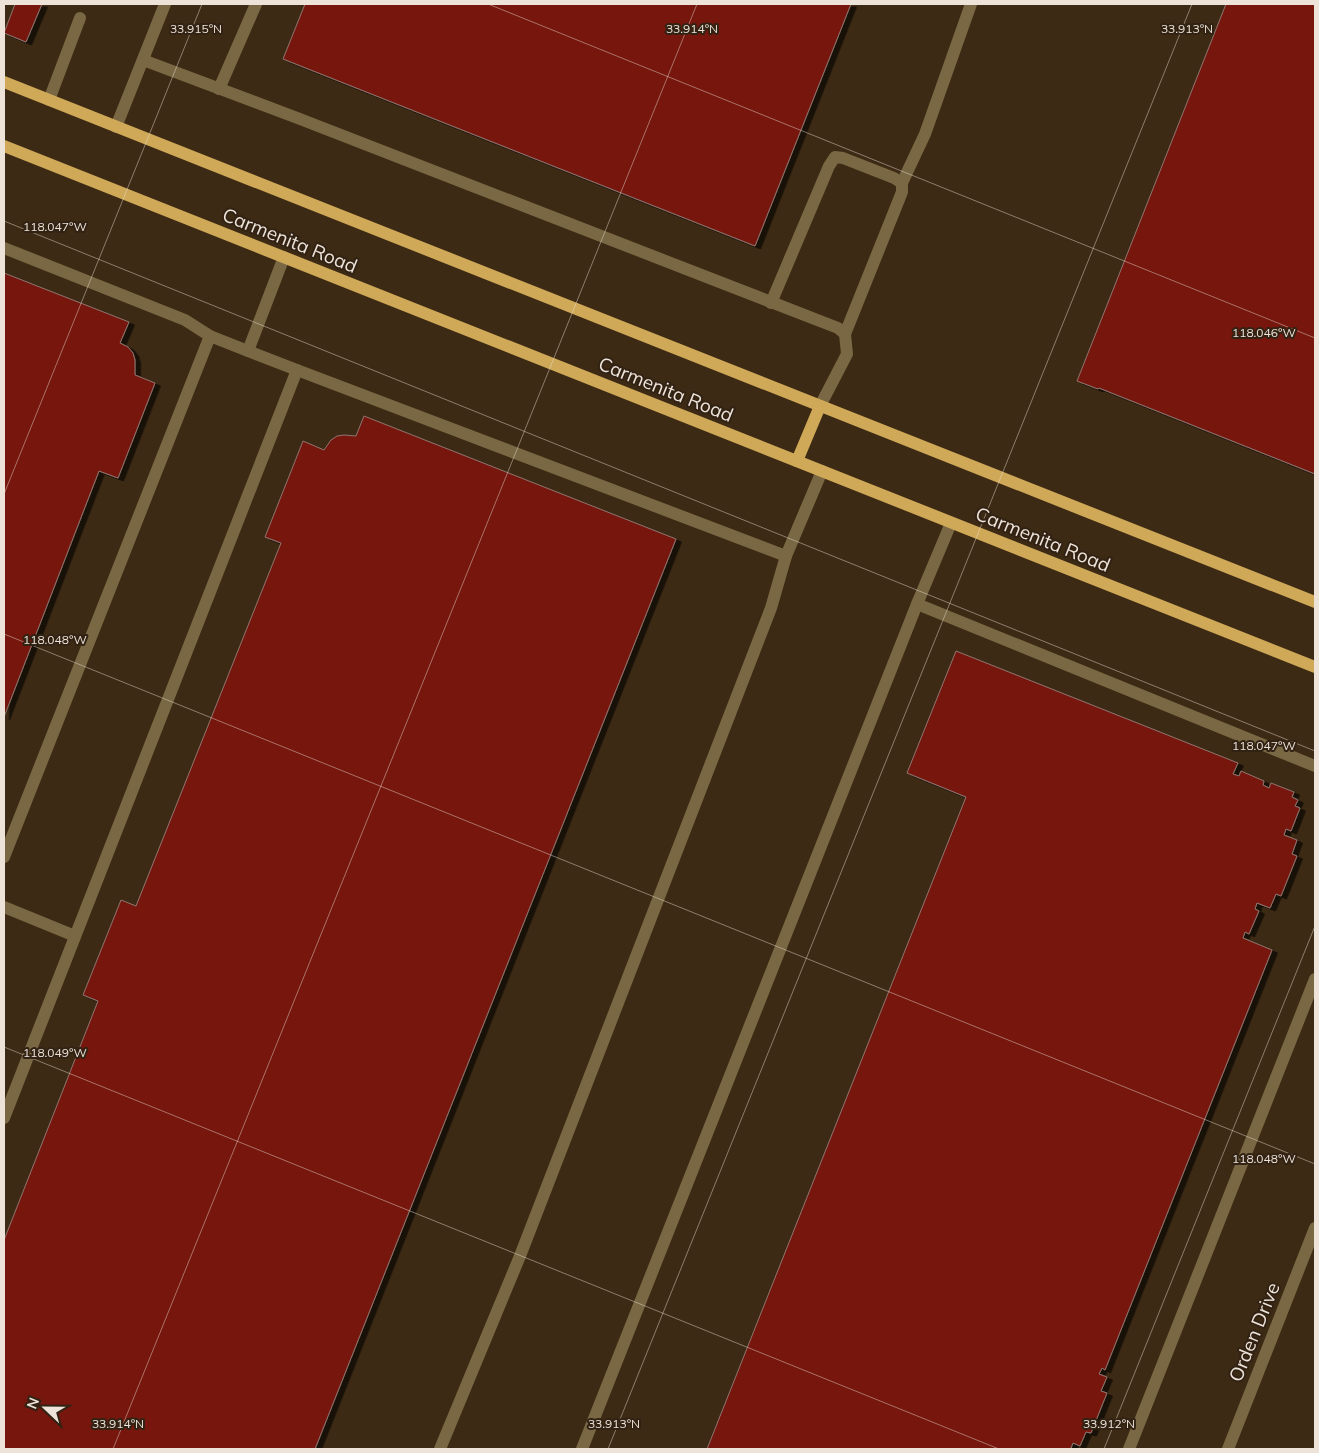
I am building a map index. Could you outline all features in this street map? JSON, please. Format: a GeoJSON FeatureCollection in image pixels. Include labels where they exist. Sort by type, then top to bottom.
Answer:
{"type":"FeatureCollection","features":[{"type":"Feature","properties":{"kind":"main road"},"geometry":{"type":"LineString","coordinates":[[4,82],[1315,602]]}},
{"type":"Feature","properties":{"kind":"main road","name":"Carmenita Road"},"geometry":{"type":"LineString","coordinates":[[4,146],[1315,667]]}},
{"type":"Feature","properties":{"kind":"main road"},"geometry":{"type":"LineString","coordinates":[[797,461],[820,406]]}},
{"type":"Feature","properties":{"kind":"street"},"geometry":{"type":"LineString","coordinates":[[116,127],[165,4]]}},
{"type":"Feature","properties":{"kind":"street"},"geometry":{"type":"LineString","coordinates":[[219,88],[256,4]]}},
{"type":"Feature","properties":{"kind":"street"},"geometry":{"type":"LineString","coordinates":[[820,406],[847,354],[845,334],[902,192],[902,183],[925,134],[970,4]]}},
{"type":"Feature","properties":{"kind":"street"},"geometry":{"type":"LineString","coordinates":[[49,100],[80,18]]}},
{"type":"Feature","properties":{"kind":"street"},"geometry":{"type":"LineString","coordinates":[[143,60],[838,328],[845,334]]}},
{"type":"Feature","properties":{"kind":"street"},"geometry":{"type":"LineString","coordinates":[[771,303],[834,157],[843,158],[902,183]]}},
{"type":"Feature","properties":{"kind":"street"},"geometry":{"type":"LineString","coordinates":[[4,248],[185,320],[210,336],[248,351],[786,556]]}},
{"type":"Feature","properties":{"kind":"street"},"geometry":{"type":"LineString","coordinates":[[248,351],[284,258]]}},
{"type":"Feature","properties":{"kind":"street"},"geometry":{"type":"LineString","coordinates":[[4,857],[210,336]]}},
{"type":"Feature","properties":{"kind":"street"},"geometry":{"type":"LineString","coordinates":[[4,1118],[297,370]]}},
{"type":"Feature","properties":{"kind":"street"},"geometry":{"type":"LineString","coordinates":[[440,1449],[520,1256],[761,636],[786,556],[822,471]]}},
{"type":"Feature","properties":{"kind":"street"},"geometry":{"type":"LineString","coordinates":[[582,1449],[917,604],[952,523]]}},
{"type":"Feature","properties":{"kind":"street"},"geometry":{"type":"LineString","coordinates":[[917,604],[1315,766]]}},
{"type":"Feature","properties":{"kind":"street"},"geometry":{"type":"LineString","coordinates":[[4,907],[75,936]]}},
{"type":"Feature","properties":{"kind":"street"},"geometry":{"type":"LineString","coordinates":[[1129,1449],[1315,979]]}},
{"type":"Feature","properties":{"kind":"street","name":"Orden Drive"},"geometry":{"type":"LineString","coordinates":[[1228,1449],[1315,1228]]}},
{"type":"Feature","properties":{"kind":"shaded area"},"geometry":{"type":"Polygon","coordinates":[[[4,4],[1315,4],[1315,1449],[4,1449],[4,4]]]}},
{"type":"Feature","properties":{"kind":"building"},"geometry":{"type":"Polygon","coordinates":[[[15,4],[42,4],[26,42],[4,33],[15,4]]]}},
{"type":"Feature","properties":{"kind":"building"},"geometry":{"type":"Polygon","coordinates":[[[305,4],[851,4],[755,246],[283,59],[305,4]]]}},
{"type":"Feature","properties":{"kind":"building"},"geometry":{"type":"Polygon","coordinates":[[[1226,4],[1315,4],[1315,474],[1077,381],[1226,4]]]}},
{"type":"Feature","properties":{"kind":"building"},"geometry":{"type":"Polygon","coordinates":[[[4,273],[129,322],[120,343],[128,347],[133,353],[135,375],[155,383],[118,478],[99,471],[4,717],[4,273]]]}},
{"type":"Feature","properties":{"kind":"building"},"geometry":{"type":"Polygon","coordinates":[[[364,416],[676,539],[315,1449],[4,1449],[4,1240],[98,1001],[83,995],[121,900],[136,906],[281,543],[265,537],[303,441],[324,450],[331,440],[337,436],[356,436],[364,416]]]}},
{"type":"Feature","properties":{"kind":"building"},"geometry":{"type":"Polygon","coordinates":[[[956,651],[1238,763],[1233,774],[1239,776],[1241,771],[1264,781],[1263,785],[1269,788],[1271,783],[1294,792],[1292,797],[1298,800],[1295,806],[1300,808],[1291,831],[1286,829],[1284,835],[1297,840],[1292,854],[1297,856],[1281,896],[1276,894],[1270,908],[1257,903],[1255,909],[1259,911],[1249,934],[1245,932],[1243,938],[1272,950],[1105,1370],[1102,1368],[1099,1374],[1107,1377],[1101,1391],[1107,1393],[1091,1433],[1086,1432],[1080,1446],[1073,1443],[1071,1448],[1074,1449],[707,1449],[966,797],[907,773],[956,651]]]}}]}
